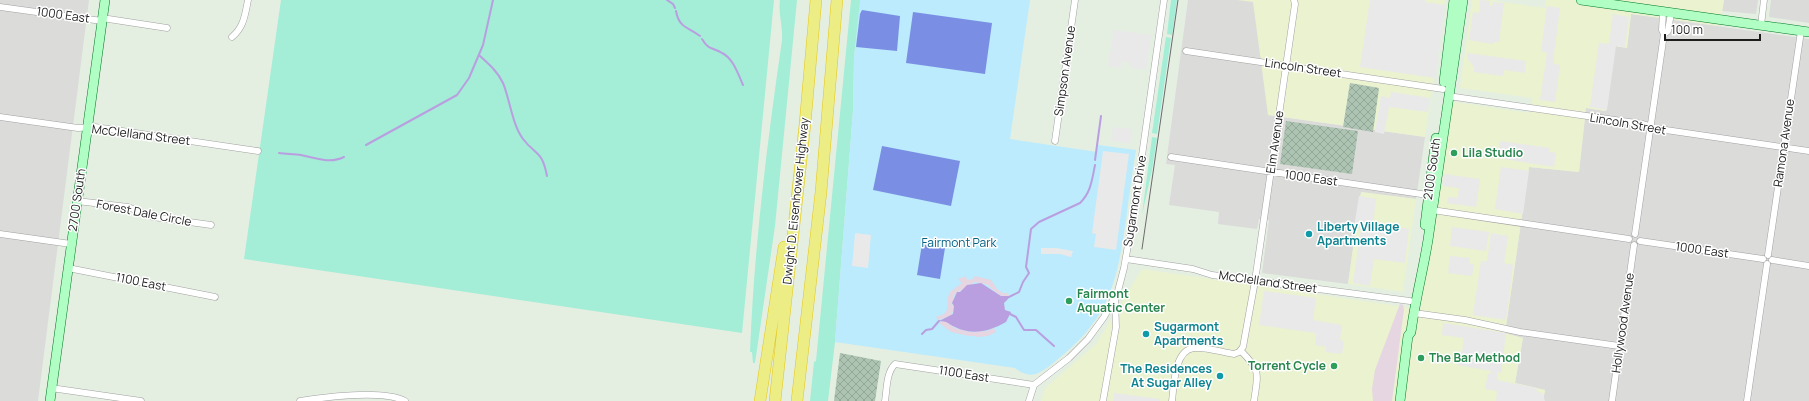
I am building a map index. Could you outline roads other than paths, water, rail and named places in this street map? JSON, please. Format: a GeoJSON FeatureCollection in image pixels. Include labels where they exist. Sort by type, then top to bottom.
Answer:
{"type":"FeatureCollection","features":[{"type":"Feature","properties":{"kind":"highway","name":"Dwight D. Eisenhower Highway"},"geometry":{"type":"LineString","coordinates":[[775,401],[805,124],[816,0]]}},
{"type":"Feature","properties":{"kind":"highway","name":"Dwight D. Eisenhower Highway"},"geometry":{"type":"LineString","coordinates":[[797,401],[821,192],[837,0]]}},
{"type":"Feature","properties":{"kind":"highway"},"geometry":{"type":"LineString","coordinates":[[760,401],[805,124]]}},
{"type":"Feature","properties":{"kind":"main road","name":"2700 South"},"geometry":{"type":"LineString","coordinates":[[50,401],[104,0]]}},
{"type":"Feature","properties":{"kind":"main road","name":"2100 South"},"geometry":{"type":"LineString","coordinates":[[1400,401],[1408,336],[1411,332],[1423,272],[1432,210],[1446,106],[1445,92],[1454,0]]}},
{"type":"Feature","properties":{"kind":"main road","name":"2100 South"},"geometry":{"type":"LineString","coordinates":[[1408,336],[1405,331],[1410,301],[1420,271],[1425,239],[1425,217],[1431,174],[1463,0]]}},
{"type":"Feature","properties":{"kind":"main road"},"geometry":{"type":"LineString","coordinates":[[1581,0],[1805,32]]}},
{"type":"Feature","properties":{"kind":"main road"},"geometry":{"type":"LineString","coordinates":[[1431,174],[1429,207],[1432,210]]}},
{"type":"Feature","properties":{"kind":"main road"},"geometry":{"type":"LineString","coordinates":[[1410,301],[1413,317]]}},
{"type":"Feature","properties":{"kind":"street"},"geometry":{"type":"LineString","coordinates":[[232,37],[238,32],[244,23],[248,0]]}},
{"type":"Feature","properties":{"kind":"street","name":"Simpson Avenue"},"geometry":{"type":"LineString","coordinates":[[1055,141],[1075,0]]}},
{"type":"Feature","properties":{"kind":"street","name":"Sugarmont Drive"},"geometry":{"type":"LineString","coordinates":[[1103,401],[1116,327],[1115,299],[1121,284],[1126,259],[1164,0]]}},
{"type":"Feature","properties":{"kind":"street"},"geometry":{"type":"LineString","coordinates":[[1761,25],[1764,0]]}},
{"type":"Feature","properties":{"kind":"street","name":"Elm Avenue"},"geometry":{"type":"LineString","coordinates":[[1241,351],[1255,281],[1295,1]]}},
{"type":"Feature","properties":{"kind":"street","name":"1000 East"},"geometry":{"type":"LineString","coordinates":[[0,7],[167,28]]}},
{"type":"Feature","properties":{"kind":"street"},"geometry":{"type":"LineString","coordinates":[[1635,234],[1664,34],[1668,31],[1667,12]]}},
{"type":"Feature","properties":{"kind":"street","name":"Ramona Avenue"},"geometry":{"type":"LineString","coordinates":[[1747,401],[1784,147],[1805,32]]}},
{"type":"Feature","properties":{"kind":"street","name":"Lincoln Street"},"geometry":{"type":"LineString","coordinates":[[1186,51],[1286,66],[1651,127],[1809,151]]}},
{"type":"Feature","properties":{"kind":"street","name":"McClelland Street"},"geometry":{"type":"LineString","coordinates":[[0,117],[78,128],[95,127],[258,151]]}},
{"type":"Feature","properties":{"kind":"street","name":"1000 East"},"geometry":{"type":"LineString","coordinates":[[1171,157],[1428,195]]}},
{"type":"Feature","properties":{"kind":"street","name":"Forest Dale Circle"},"geometry":{"type":"LineString","coordinates":[[77,200],[128,208],[149,216],[211,225]]}},
{"type":"Feature","properties":{"kind":"street"},"geometry":{"type":"LineString","coordinates":[[1432,210],[1629,239]]}},
{"type":"Feature","properties":{"kind":"street"},"geometry":{"type":"LineString","coordinates":[[0,234],[71,244]]}},
{"type":"Feature","properties":{"kind":"street"},"geometry":{"type":"LineString","coordinates":[[1629,239],[1632,234],[1635,234]]}},
{"type":"Feature","properties":{"kind":"street"},"geometry":{"type":"LineString","coordinates":[[1629,239],[1631,244],[1634,245],[1639,243],[1640,241],[1638,235],[1635,234]]}},
{"type":"Feature","properties":{"kind":"street","name":"1000 East"},"geometry":{"type":"LineString","coordinates":[[1640,241],[1809,266]]}},
{"type":"Feature","properties":{"kind":"street","name":"Hollywood Avenue"},"geometry":{"type":"LineString","coordinates":[[1612,401],[1634,245]]}},
{"type":"Feature","properties":{"kind":"street","name":"McClelland Street"},"geometry":{"type":"LineString","coordinates":[[1126,259],[1255,281],[1410,301]]}},
{"type":"Feature","properties":{"kind":"street","name":"1100 East"},"geometry":{"type":"LineString","coordinates":[[68,268],[215,297]]}},
{"type":"Feature","properties":{"kind":"street"},"geometry":{"type":"LineString","coordinates":[[1029,401],[1034,385],[1082,346],[1099,325],[1115,299]]}},
{"type":"Feature","properties":{"kind":"street"},"geometry":{"type":"LineString","coordinates":[[1413,317],[1465,320],[1520,332],[1619,346]]}},
{"type":"Feature","properties":{"kind":"street"},"geometry":{"type":"LineString","coordinates":[[1172,401],[1179,359],[1186,351],[1196,348],[1234,354],[1241,351],[1257,371],[1254,401]]}},
{"type":"Feature","properties":{"kind":"street","name":"1100 East"},"geometry":{"type":"LineString","coordinates":[[885,401],[889,374],[891,368],[895,364],[1034,385]]}},
{"type":"Feature","properties":{"kind":"street"},"geometry":{"type":"LineString","coordinates":[[52,388],[141,401]]}},
{"type":"Feature","properties":{"kind":"street"},"geometry":{"type":"LineString","coordinates":[[300,401],[384,395],[405,401]]}},
{"type":"Feature","properties":{"kind":"waterway"},"geometry":{"type":"LineString","coordinates":[[366,145],[457,95],[469,78],[483,45],[493,0]]}},
{"type":"Feature","properties":{"kind":"waterway"},"geometry":{"type":"LineString","coordinates":[[667,0],[673,4],[675,8]]}},
{"type":"Feature","properties":{"kind":"waterway"},"geometry":{"type":"LineString","coordinates":[[676,11],[679,21],[700,36]]}},
{"type":"Feature","properties":{"kind":"waterway"},"geometry":{"type":"LineString","coordinates":[[702,39],[709,47],[726,55],[735,67],[743,85]]}},
{"type":"Feature","properties":{"kind":"waterway"},"geometry":{"type":"LineString","coordinates":[[479,55],[499,75],[519,133],[541,157],[547,176]]}},
{"type":"Feature","properties":{"kind":"waterway"},"geometry":{"type":"LineString","coordinates":[[1095,160],[1101,116]]}},
{"type":"Feature","properties":{"kind":"waterway"},"geometry":{"type":"LineString","coordinates":[[279,153],[328,160],[344,157]]}},
{"type":"Feature","properties":{"kind":"waterway"},"geometry":{"type":"LineString","coordinates":[[1009,297],[1019,292],[1029,273],[1026,267],[1031,229],[1039,222],[1080,203],[1087,195],[1089,190],[1095,165]]}},
{"type":"Feature","properties":{"kind":"waterway"},"geometry":{"type":"LineString","coordinates":[[1010,314],[1016,317],[1024,330],[1036,330],[1054,346]]}},
{"type":"Feature","properties":{"kind":"waterway"},"geometry":{"type":"LineString","coordinates":[[922,334],[926,330],[932,329],[939,321]]}},
{"type":"Feature","properties":{"kind":"tram line"},"geometry":{"type":"LineString","coordinates":[[1142,249],[1178,0]]}},
{"type":"Feature","properties":{"kind":"place","name":"Lila Studio"},"geometry":{"type":"Point","coordinates":[1454,153]}},
{"type":"Feature","properties":{"kind":"place","name":"Liberty Village Apartments"},"geometry":{"type":"Point","coordinates":[1309,234]}},
{"type":"Feature","properties":{"kind":"place","name":"Fairmont Aquatic Center"},"geometry":{"type":"Point","coordinates":[1069,301]}},
{"type":"Feature","properties":{"kind":"place","name":"Sugarmont Apartments"},"geometry":{"type":"Point","coordinates":[1146,334]}},
{"type":"Feature","properties":{"kind":"place","name":"The Bar Method"},"geometry":{"type":"Point","coordinates":[1421,358]}},
{"type":"Feature","properties":{"kind":"place","name":"Torrent Cycle"},"geometry":{"type":"Point","coordinates":[1334,366]}},
{"type":"Feature","properties":{"kind":"place","name":"The Residences At Sugar Alley"},"geometry":{"type":"Point","coordinates":[1220,376]}},
{"type":"Feature","properties":{"kind":"park label","name":"Fairmont Park"},"geometry":{"type":"Point","coordinates":[959,243]}}]}
